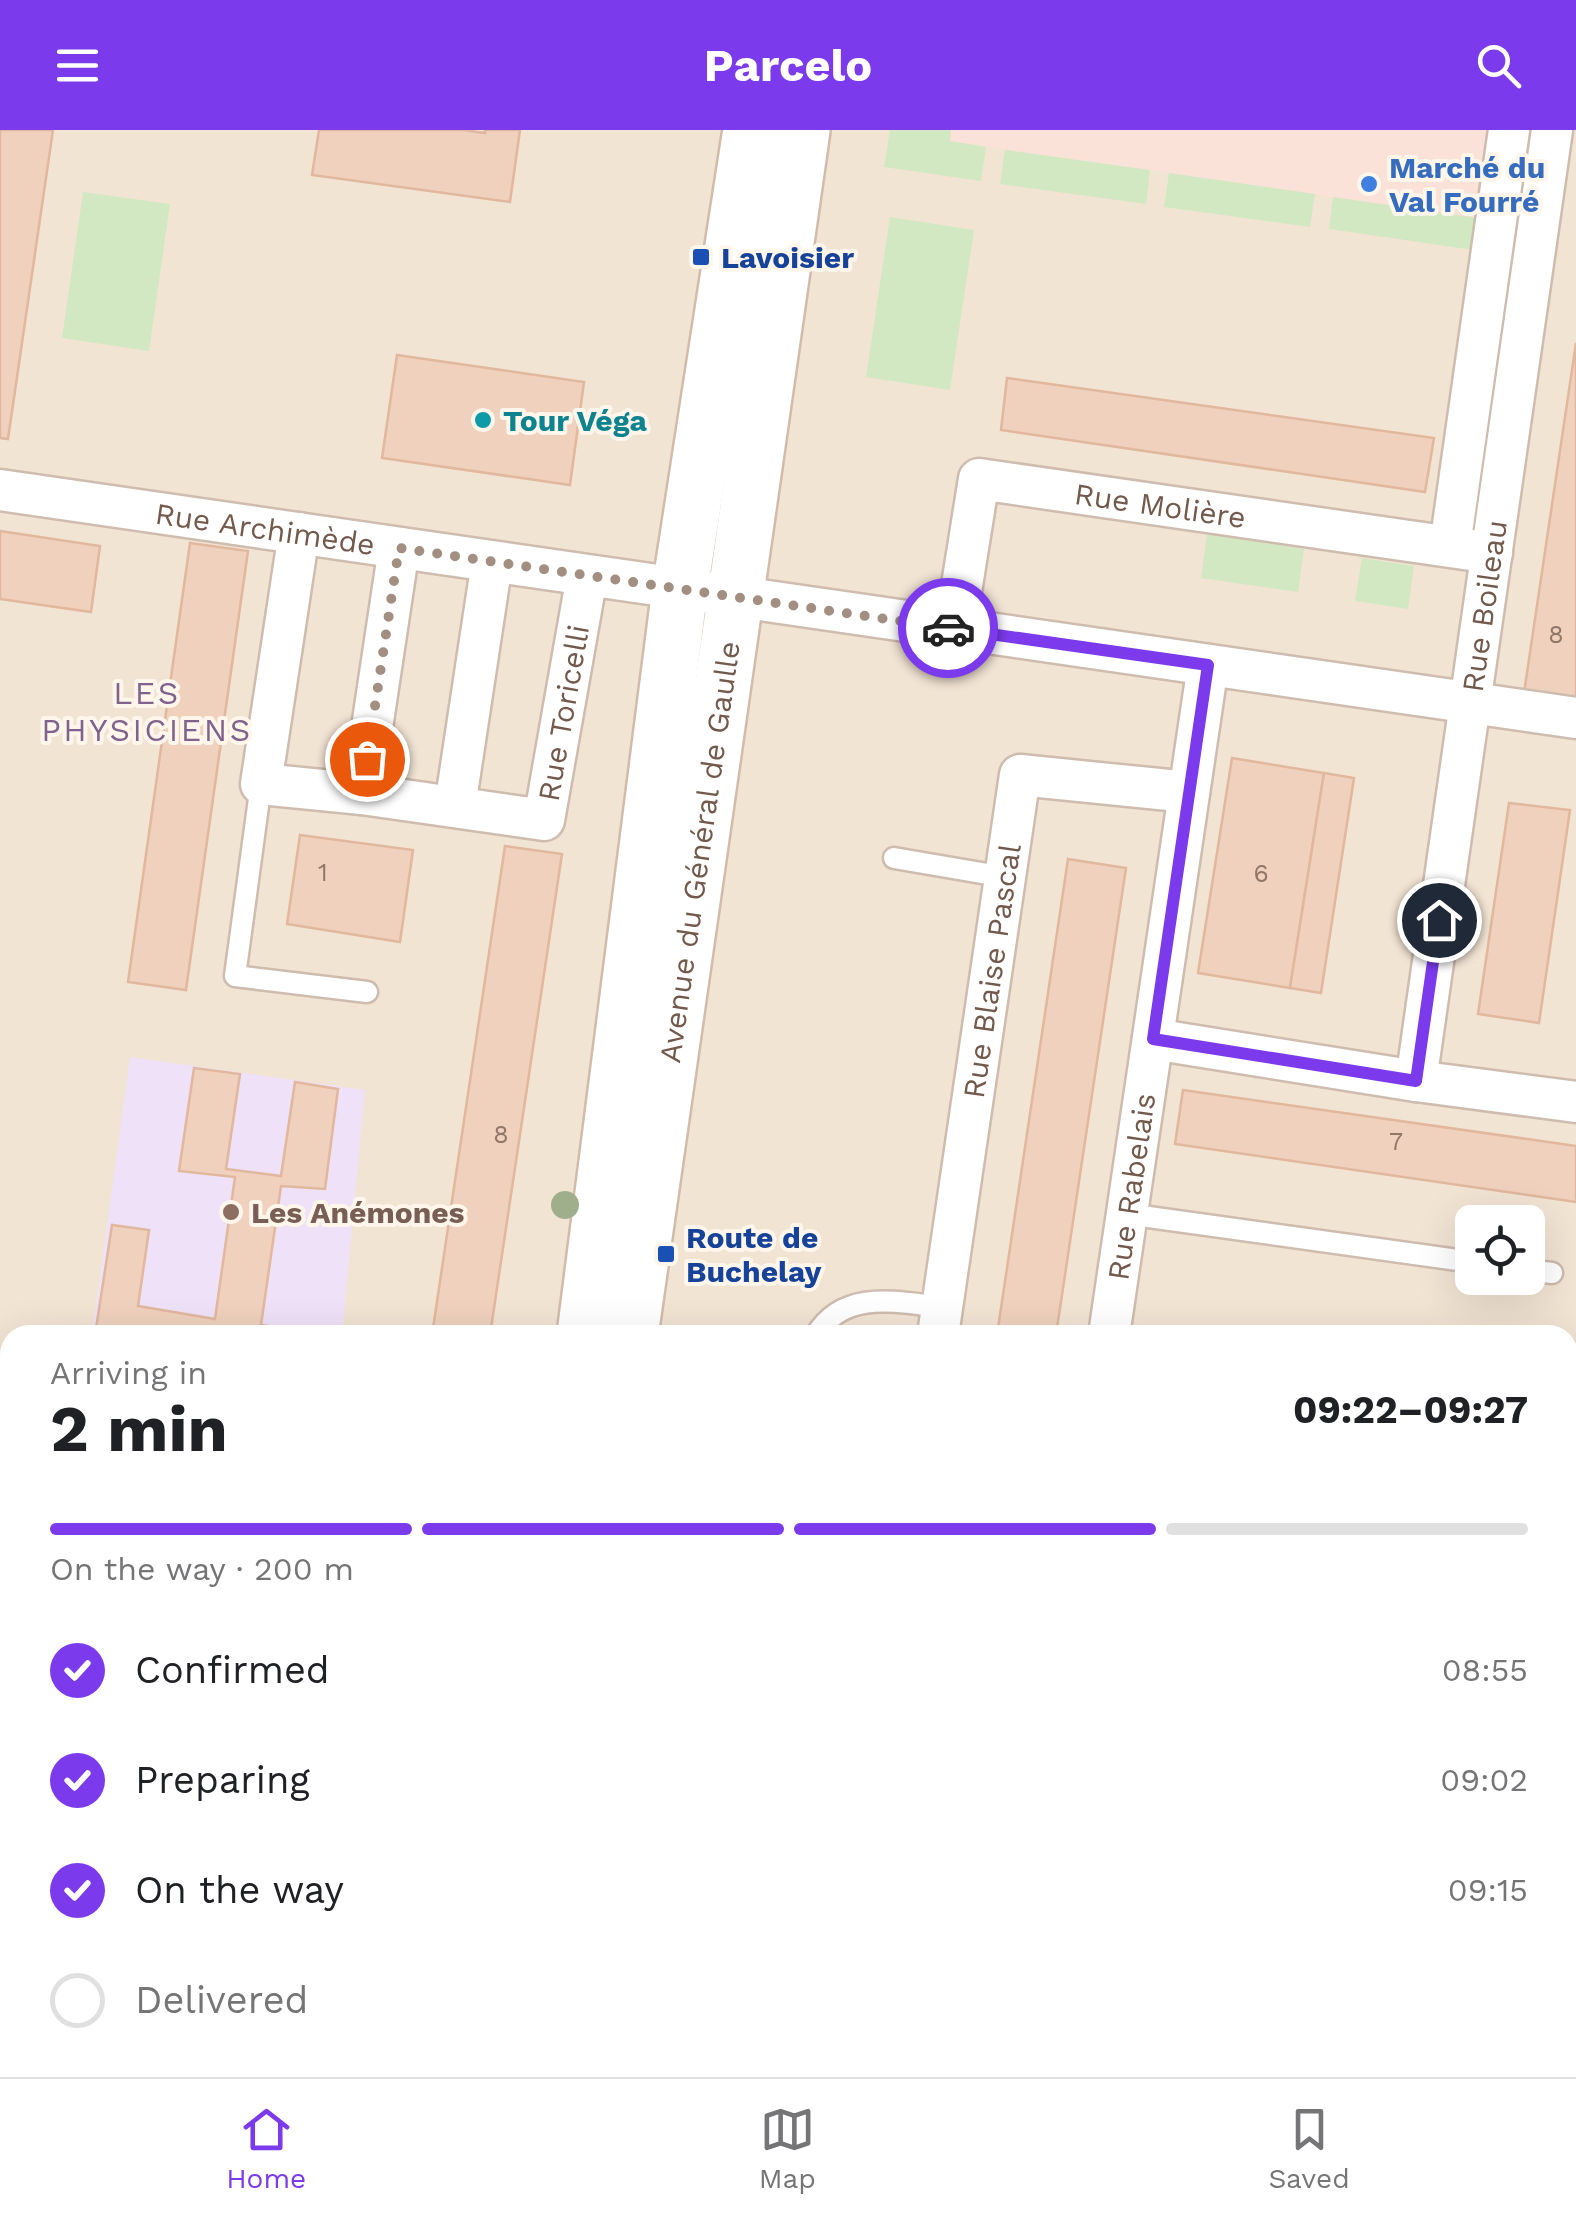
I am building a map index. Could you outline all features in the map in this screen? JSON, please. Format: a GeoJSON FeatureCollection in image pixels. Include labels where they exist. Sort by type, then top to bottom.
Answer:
{"type":"FeatureCollection","features":[{"type":"Feature","properties":{"kind":"main road","name":"Avenue du Général de Gaulle"},"geometry":{"type":"LineString","coordinates":[[586,1325],[680,589],[751,130]]}},
{"type":"Feature","properties":{"kind":"main road","name":"Avenue du Général de Gaulle"},"geometry":{"type":"LineString","coordinates":[[631,1325],[802,130]]}},
{"type":"Feature","properties":{"kind":"street"},"geometry":{"type":"LineString","coordinates":[[1450,546],[1509,130]]}},
{"type":"Feature","properties":{"kind":"street","name":"Rue Boileau"},"geometry":{"type":"LineString","coordinates":[[1416,1081],[1492,553],[1558,213],[1552,130]]}},
{"type":"Feature","properties":{"kind":"street","name":"Rue Molière"},"geometry":{"type":"LineString","coordinates":[[955,628],[978,478],[1492,553]]}},
{"type":"Feature","properties":{"kind":"street","name":"Rue Archimède"},"geometry":{"type":"LineString","coordinates":[[0,490],[586,576]]}},
{"type":"Feature","properties":{"kind":"street"},"geometry":{"type":"LineString","coordinates":[[261,784],[299,534]]}},
{"type":"Feature","properties":{"kind":"street"},"geometry":{"type":"LineString","coordinates":[[362,794],[399,548]]}},
{"type":"Feature","properties":{"kind":"street"},"geometry":{"type":"LineString","coordinates":[[454,806],[492,562]]}},
{"type":"Feature","properties":{"kind":"street"},"geometry":{"type":"LineString","coordinates":[[586,576],[1576,718]]}},
{"type":"Feature","properties":{"kind":"street","name":"Rue Toricelli"},"geometry":{"type":"LineString","coordinates":[[261,784],[544,820],[586,576]]}},
{"type":"Feature","properties":{"kind":"street","name":"Rue Rabelais"},"geometry":{"type":"LineString","coordinates":[[1110,1325],[1208,665]]}},
{"type":"Feature","properties":{"kind":"street","name":"Rue Blaise Pascal"},"geometry":{"type":"LineString","coordinates":[[940,1321],[1020,776],[1189,792]]}},
{"type":"Feature","properties":{"kind":"street"},"geometry":{"type":"LineString","coordinates":[[1153,1039],[1576,1102]]}},
{"type":"Feature","properties":{"kind":"lane"},"geometry":{"type":"LineString","coordinates":[[261,784],[235,976],[368,992]]}},
{"type":"Feature","properties":{"kind":"lane"},"geometry":{"type":"LineString","coordinates":[[894,858],[1005,877]]}},
{"type":"Feature","properties":{"kind":"lane"},"geometry":{"type":"LineString","coordinates":[[1127,1214],[1455,1260]]}},
{"type":"Feature","properties":{"kind":"lane"},"geometry":{"type":"LineString","coordinates":[[1545,1273],[1552,1274]]}},
{"type":"Feature","properties":{"kind":"lane"},"geometry":{"type":"LineString","coordinates":[[822,1325],[843,1308],[866,1300],[940,1321]]}},
{"type":"Feature","properties":{"kind":"shaded area"},"geometry":{"type":"Polygon","coordinates":[[[0,130],[1576,130],[1576,1325],[0,1325],[0,130]]]}},
{"type":"Feature","properties":{"kind":"shaded area","name":"Marché du Val Fourré"},"geometry":{"type":"Polygon","coordinates":[[[951,130],[1505,130],[1492,220],[949,141],[951,130]]]}},
{"type":"Feature","properties":{"kind":"shaded area","name":"Les Anémones"},"geometry":{"type":"Polygon","coordinates":[[[130,1057],[365,1090],[343,1325],[93,1325],[130,1057]]]}},
{"type":"Feature","properties":{"kind":"green space"},"geometry":{"type":"Polygon","coordinates":[[[890,130],[951,130],[950,141],[986,147],[981,181],[884,167],[890,130]]]}},
{"type":"Feature","properties":{"kind":"green space"},"geometry":{"type":"Polygon","coordinates":[[[1005,150],[1150,170],[1146,204],[1000,184],[1005,150]]]}},
{"type":"Feature","properties":{"kind":"green space"},"geometry":{"type":"Polygon","coordinates":[[[1169,173],[1315,194],[1310,227],[1164,207],[1169,173]]]}},
{"type":"Feature","properties":{"kind":"green space"},"geometry":{"type":"Polygon","coordinates":[[[83,192],[170,204],[149,351],[62,338],[83,192]]]}},
{"type":"Feature","properties":{"kind":"green space"},"geometry":{"type":"Polygon","coordinates":[[[1333,197],[1492,220],[1487,252],[1329,229],[1333,197]]]}},
{"type":"Feature","properties":{"kind":"green space"},"geometry":{"type":"Polygon","coordinates":[[[890,217],[974,230],[950,390],[866,377],[890,217]]]}},
{"type":"Feature","properties":{"kind":"green space"},"geometry":{"type":"Polygon","coordinates":[[[1207,534],[1304,549],[1298,592],[1201,578],[1207,534]]]}},
{"type":"Feature","properties":{"kind":"green space"},"geometry":{"type":"Polygon","coordinates":[[[1362,558],[1414,566],[1408,609],[1355,601],[1362,558]]]}},
{"type":"Feature","properties":{"kind":"building"},"geometry":{"type":"Polygon","coordinates":[[[0,130],[53,130],[8,439],[0,438],[0,130]]]}},
{"type":"Feature","properties":{"kind":"building"},"geometry":{"type":"Polygon","coordinates":[[[319,130],[520,130],[510,202],[312,175],[319,130]]]}},
{"type":"Feature","properties":{"kind":"building"},"geometry":{"type":"Polygon","coordinates":[[[1576,343],[1576,701],[1524,693],[1576,343]]]}},
{"type":"Feature","properties":{"kind":"building","name":"Tour Véga"},"geometry":{"type":"Polygon","coordinates":[[[397,355],[584,382],[570,485],[382,458],[397,355]]]}},
{"type":"Feature","properties":{"kind":"building"},"geometry":{"type":"Polygon","coordinates":[[[1007,378],[1434,438],[1425,492],[1001,430],[1007,378]]]}},
{"type":"Feature","properties":{"kind":"building"},"geometry":{"type":"Polygon","coordinates":[[[0,531],[100,546],[91,612],[0,599],[0,531]]]}},
{"type":"Feature","properties":{"kind":"building"},"geometry":{"type":"Polygon","coordinates":[[[190,543],[248,551],[186,990],[128,982],[190,543]]]}},
{"type":"Feature","properties":{"kind":"building"},"geometry":{"type":"Polygon","coordinates":[[[1232,758],[1324,773],[1290,988],[1198,973],[1232,758]]]}},
{"type":"Feature","properties":{"kind":"building"},"geometry":{"type":"Polygon","coordinates":[[[1324,773],[1354,778],[1321,993],[1290,988],[1324,773]]]}},
{"type":"Feature","properties":{"kind":"building"},"geometry":{"type":"Polygon","coordinates":[[[1509,803],[1570,810],[1539,1023],[1478,1014],[1509,803]]]}},
{"type":"Feature","properties":{"kind":"building"},"geometry":{"type":"Polygon","coordinates":[[[300,835],[413,850],[400,942],[287,924],[300,835]]]}},
{"type":"Feature","properties":{"kind":"building"},"geometry":{"type":"Polygon","coordinates":[[[505,846],[562,854],[491,1325],[433,1325],[505,846]]]}},
{"type":"Feature","properties":{"kind":"building"},"geometry":{"type":"Polygon","coordinates":[[[1068,859],[1126,868],[1057,1325],[998,1325],[1068,859]]]}},
{"type":"Feature","properties":{"kind":"building"},"geometry":{"type":"Polygon","coordinates":[[[194,1068],[240,1074],[226,1169],[281,1176],[295,1082],[338,1089],[325,1189],[281,1186],[261,1325],[97,1325],[112,1225],[149,1230],[138,1306],[215,1319],[235,1177],[179,1171],[194,1068]]]}},
{"type":"Feature","properties":{"kind":"building"},"geometry":{"type":"Polygon","coordinates":[[[1183,1090],[1576,1146],[1576,1202],[1175,1144],[1183,1090]]]}},
{"type":"Feature","properties":{"kind":"way so far"},"geometry":{"type":"LineString","coordinates":[[367,759],[399,548],[948,628]]}},
{"type":"Feature","properties":{"kind":"place","name":"Marché du Val Fourré"},"geometry":{"type":"Point","coordinates":[1369,184]}},
{"type":"Feature","properties":{"kind":"place","name":"Lavoisier"},"geometry":{"type":"Point","coordinates":[701,257]}},
{"type":"Feature","properties":{"kind":"place","name":"Tour Véga"},"geometry":{"type":"Point","coordinates":[483,420]}},
{"type":"Feature","properties":{"kind":"place","name":"Les Anémones"},"geometry":{"type":"Point","coordinates":[231,1212]}},
{"type":"Feature","properties":{"kind":"place","name":"Route de Buchelay"},"geometry":{"type":"Point","coordinates":[666,1254]}},
{"type":"Feature","properties":{"kind":"district","name":"LES PHYSICIENS"},"geometry":{"type":"Point","coordinates":[147,712]}},
{"type":"Feature","properties":{"kind":"route"},"geometry":{"type":"LineString","coordinates":[[948,628],[1208,665],[1153,1039],[1416,1081],[1439,920]]}}]}
